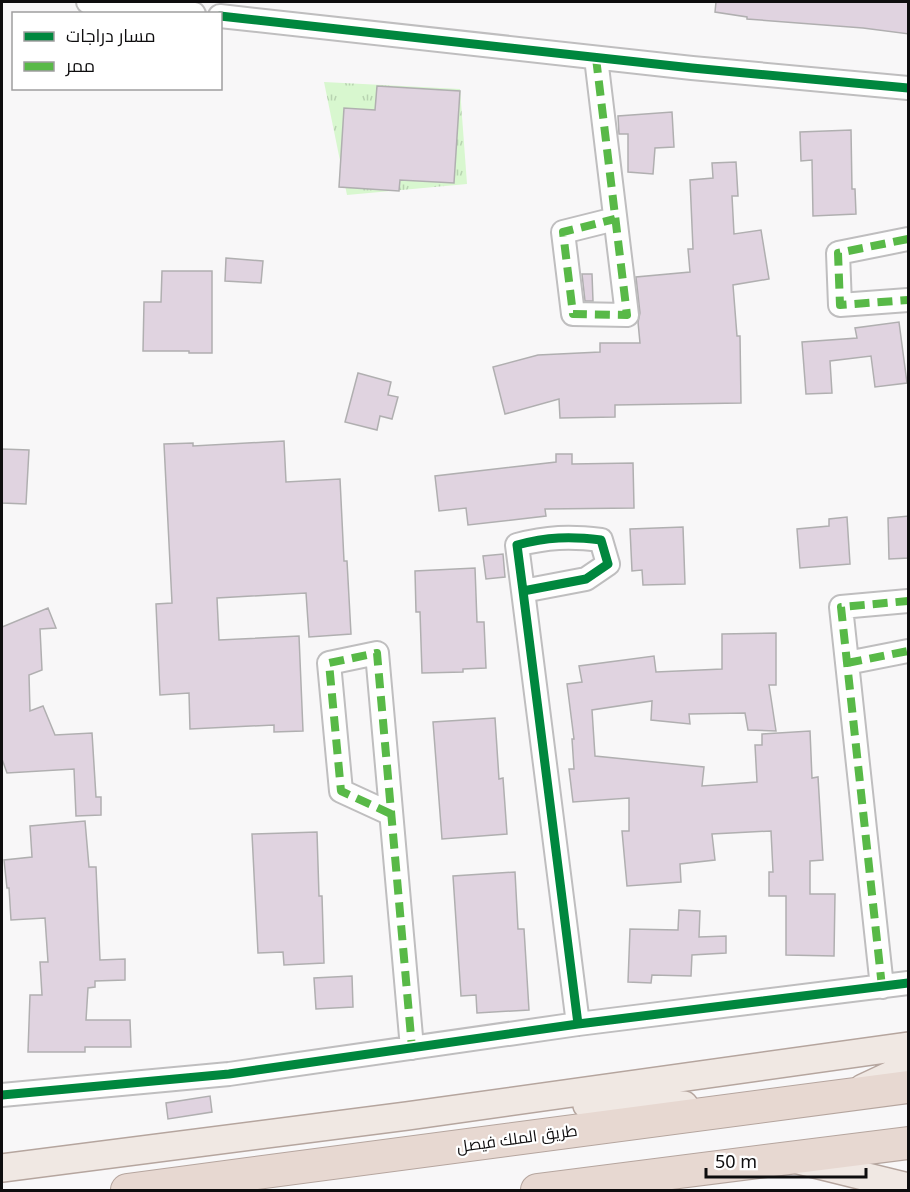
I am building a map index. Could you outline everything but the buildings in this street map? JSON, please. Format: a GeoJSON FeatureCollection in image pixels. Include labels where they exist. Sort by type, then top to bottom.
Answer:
{"type":"FeatureCollection","features":[{"type":"Feature","properties":{"kind":"highway","name":"طريق الملك فيصل"},"geometry":{"type":"LineString","coordinates":[[127,1191],[909,1087]]}},
{"type":"Feature","properties":{"kind":"highway"},"geometry":{"type":"LineString","coordinates":[[537,1191],[909,1143]]}},
{"type":"Feature","properties":{"kind":"main road"},"geometry":{"type":"LineString","coordinates":[[2,1168],[407,1116],[909,1047]]}},
{"type":"Feature","properties":{"kind":"main road"},"geometry":{"type":"LineString","coordinates":[[849,1094],[909,1067]]}},
{"type":"Feature","properties":{"kind":"main road"},"geometry":{"type":"LineString","coordinates":[[407,1116],[526,1105],[760,1106]]}},
{"type":"Feature","properties":{"kind":"main road"},"geometry":{"type":"LineString","coordinates":[[791,1158],[909,1187]]}},
{"type":"Feature","properties":{"kind":"street"},"geometry":{"type":"LineString","coordinates":[[88,2],[176,12]]}},
{"type":"Feature","properties":{"kind":"street"},"geometry":{"type":"LineString","coordinates":[[222,16],[596,58],[909,88]]}},
{"type":"Feature","properties":{"kind":"street"},"geometry":{"type":"LineString","coordinates":[[596,58],[627,315],[573,314],[563,232],[615,219]]}},
{"type":"Feature","properties":{"kind":"street"},"geometry":{"type":"LineString","coordinates":[[909,239],[838,253],[840,305],[909,300]]}},
{"type":"Feature","properties":{"kind":"street"},"geometry":{"type":"LineString","coordinates":[[523,591],[578,1024]]}},
{"type":"Feature","properties":{"kind":"street"},"geometry":{"type":"LineString","coordinates":[[882,987],[841,607],[909,601]]}},
{"type":"Feature","properties":{"kind":"street"},"geometry":{"type":"LineString","coordinates":[[846,663],[909,651]]}},
{"type":"Feature","properties":{"kind":"street"},"geometry":{"type":"LineString","coordinates":[[392,814],[341,791],[329,663],[377,652],[392,814],[412,1048]]}},
{"type":"Feature","properties":{"kind":"street"},"geometry":{"type":"LineString","coordinates":[[2,1095],[229,1074],[578,1024],[909,983]]}},
{"type":"Feature","properties":{"kind":"green space"},"geometry":{"type":"Polygon","coordinates":[[[324,82],[460,89],[467,184],[347,195],[324,82]]]}},
{"type":"Feature","properties":{"kind":"marked path"},"geometry":{"type":"LineString","coordinates":[[596,58],[627,315],[573,314],[563,232],[615,219]]}},
{"type":"Feature","properties":{"kind":"marked path"},"geometry":{"type":"LineString","coordinates":[[908,239],[838,253],[840,305],[908,300]]}},
{"type":"Feature","properties":{"kind":"marked path"},"geometry":{"type":"LineString","coordinates":[[882,987],[841,607],[908,601]]}},
{"type":"Feature","properties":{"kind":"marked path"},"geometry":{"type":"LineString","coordinates":[[847,663],[908,651]]}},
{"type":"Feature","properties":{"kind":"marked path"},"geometry":{"type":"LineString","coordinates":[[391,814],[341,791],[329,663],[377,653],[412,1048]]}},
{"type":"Feature","properties":{"kind":"cycle path"},"geometry":{"type":"LineString","coordinates":[[222,16],[692,68],[908,88]]}},
{"type":"Feature","properties":{"kind":"cycle path"},"geometry":{"type":"LineString","coordinates":[[523,591],[586,579],[608,564],[601,540],[559,538],[517,545],[578,1024]]}},
{"type":"Feature","properties":{"kind":"cycle path"},"geometry":{"type":"LineString","coordinates":[[2,1095],[229,1074],[578,1024],[908,983]]}}]}
